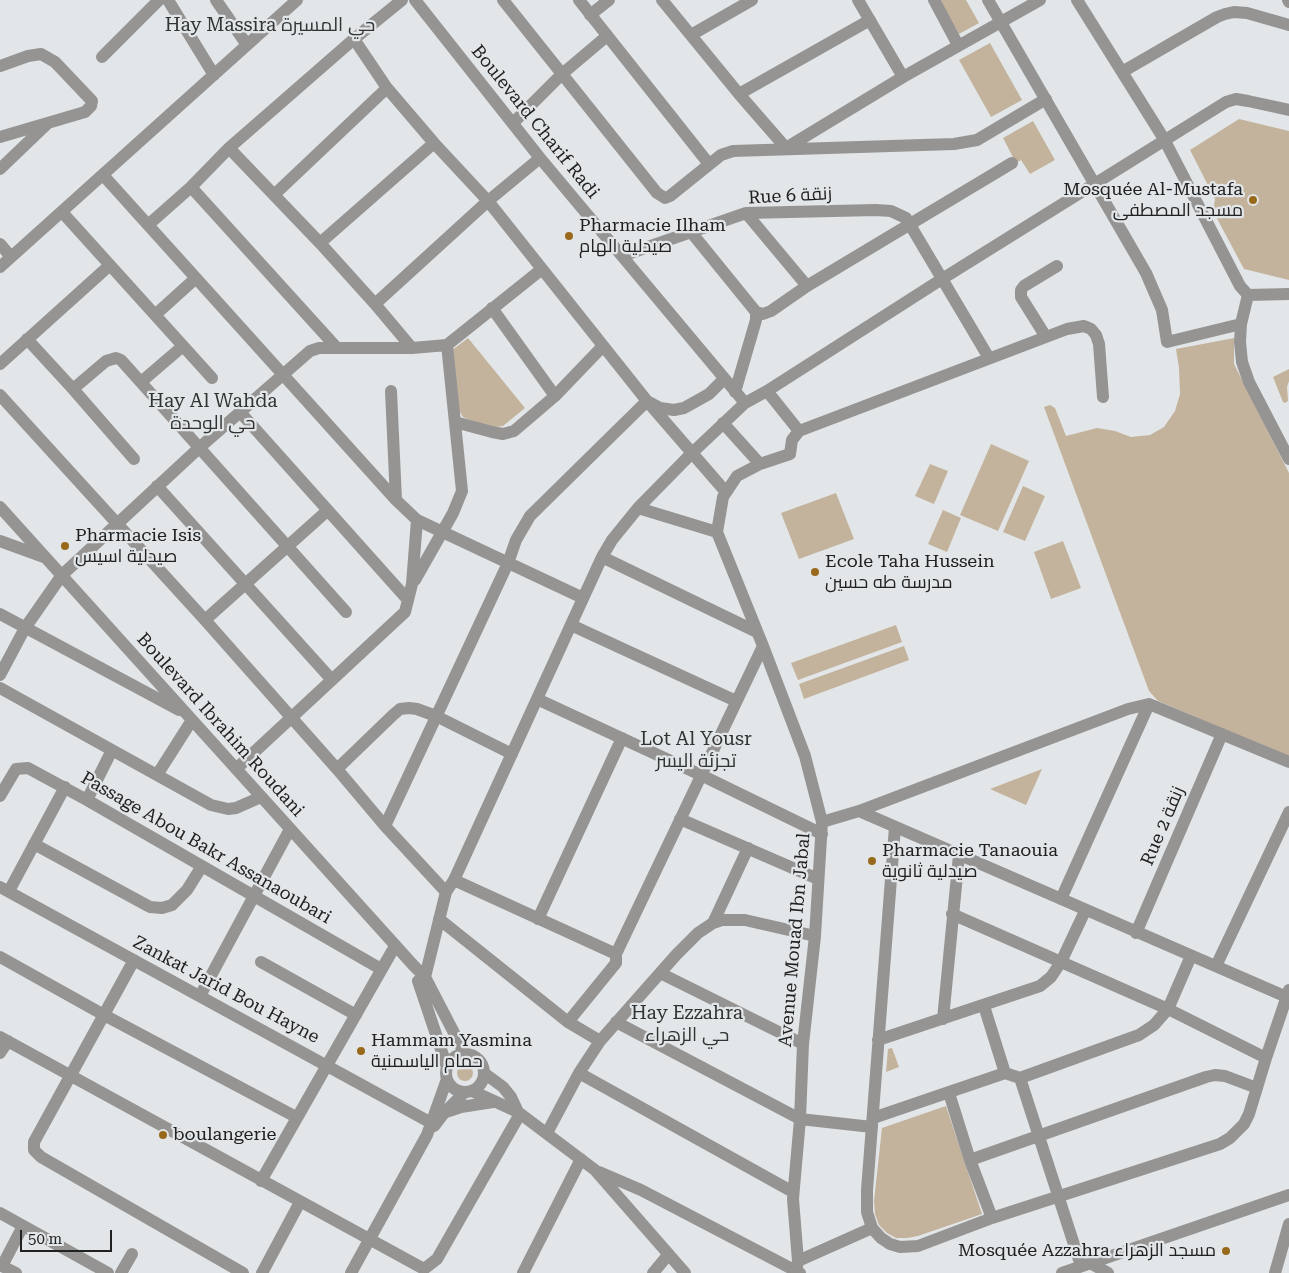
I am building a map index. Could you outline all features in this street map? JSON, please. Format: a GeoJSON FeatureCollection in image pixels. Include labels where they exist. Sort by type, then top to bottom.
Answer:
{"type":"FeatureCollection","features":[{"type":"Feature","properties":{"kind":"street"},"geometry":{"type":"LineString","coordinates":[[102,57],[159,0]]}},
{"type":"Feature","properties":{"kind":"street"},"geometry":{"type":"LineString","coordinates":[[168,0],[214,74]]}},
{"type":"Feature","properties":{"kind":"street"},"geometry":{"type":"LineString","coordinates":[[216,0],[247,45]]}},
{"type":"Feature","properties":{"kind":"street"},"geometry":{"type":"LineString","coordinates":[[0,267],[297,0]]}},
{"type":"Feature","properties":{"kind":"street"},"geometry":{"type":"LineString","coordinates":[[148,225],[191,187],[229,148],[354,39],[402,0]]}},
{"type":"Feature","properties":{"kind":"street","name":"Boulevard Charif Radi"},"geometry":{"type":"LineString","coordinates":[[415,0],[540,158],[745,403]]}},
{"type":"Feature","properties":{"kind":"street"},"geometry":{"type":"LineString","coordinates":[[503,0],[661,196],[666,198],[721,155],[733,151],[954,144],[977,140],[1046,99]]}},
{"type":"Feature","properties":{"kind":"street"},"geometry":{"type":"LineString","coordinates":[[579,0],[709,164]]}},
{"type":"Feature","properties":{"kind":"street"},"geometry":{"type":"LineString","coordinates":[[590,15],[609,0]]}},
{"type":"Feature","properties":{"kind":"street"},"geometry":{"type":"LineString","coordinates":[[662,0],[786,148]]}},
{"type":"Feature","properties":{"kind":"street"},"geometry":{"type":"LineString","coordinates":[[690,35],[752,0]]}},
{"type":"Feature","properties":{"kind":"street"},"geometry":{"type":"LineString","coordinates":[[858,0],[903,77]]}},
{"type":"Feature","properties":{"kind":"street"},"geometry":{"type":"LineString","coordinates":[[934,0],[958,45]]}},
{"type":"Feature","properties":{"kind":"street"},"geometry":{"type":"LineString","coordinates":[[988,0],[1146,273],[1162,310],[1167,342],[1241,324]]}},
{"type":"Feature","properties":{"kind":"street"},"geometry":{"type":"LineString","coordinates":[[786,148],[903,77],[1040,0]]}},
{"type":"Feature","properties":{"kind":"street"},"geometry":{"type":"LineString","coordinates":[[1077,0],[1164,139],[1240,286],[1248,295],[1289,294]]}},
{"type":"Feature","properties":{"kind":"street"},"geometry":{"type":"LineString","coordinates":[[1122,72],[1225,14],[1234,12],[1247,13],[1289,25]]}},
{"type":"Feature","properties":{"kind":"street"},"geometry":{"type":"LineString","coordinates":[[739,94],[870,20]]}},
{"type":"Feature","properties":{"kind":"street"},"geometry":{"type":"LineString","coordinates":[[512,123],[562,74],[607,36]]}},
{"type":"Feature","properties":{"kind":"street"},"geometry":{"type":"LineString","coordinates":[[354,39],[387,88],[434,143],[488,201],[647,401],[725,491]]}},
{"type":"Feature","properties":{"kind":"street"},"geometry":{"type":"LineString","coordinates":[[0,66],[28,56],[41,54],[55,62],[92,100],[91,106],[85,112],[0,137]]}},
{"type":"Feature","properties":{"kind":"street"},"geometry":{"type":"LineString","coordinates":[[275,194],[387,88]]}},
{"type":"Feature","properties":{"kind":"street"},"geometry":{"type":"LineString","coordinates":[[422,982],[446,892],[454,880],[602,557],[612,540],[638,508],[692,452],[745,403],[1096,184],[1164,139],[1226,102],[1236,99],[1289,110]]}},
{"type":"Feature","properties":{"kind":"street"},"geometry":{"type":"LineString","coordinates":[[0,169],[48,123]]}},
{"type":"Feature","properties":{"kind":"street"},"geometry":{"type":"LineString","coordinates":[[320,243],[434,143]]}},
{"type":"Feature","properties":{"kind":"street"},"geometry":{"type":"LineString","coordinates":[[229,148],[320,243],[412,348]]}},
{"type":"Feature","properties":{"kind":"street"},"geometry":{"type":"LineString","coordinates":[[375,304],[488,201],[540,158]]}},
{"type":"Feature","properties":{"kind":"street"},"geometry":{"type":"LineString","coordinates":[[691,232],[756,312],[763,314],[771,311],[807,286],[1012,163]]}},
{"type":"Feature","properties":{"kind":"street"},"geometry":{"type":"LineString","coordinates":[[103,174],[396,500],[417,520],[583,598]]}},
{"type":"Feature","properties":{"kind":"street"},"geometry":{"type":"LineString","coordinates":[[191,187],[337,348]]}},
{"type":"Feature","properties":{"kind":"street","name":"Rue 6 زنقة"},"geometry":{"type":"LineString","coordinates":[[622,256],[746,214],[876,210],[898,214],[906,218],[909,224]]}},
{"type":"Feature","properties":{"kind":"street"},"geometry":{"type":"LineString","coordinates":[[62,212],[212,378]]}},
{"type":"Feature","properties":{"kind":"street"},"geometry":{"type":"LineString","coordinates":[[746,214],[807,286]]}},
{"type":"Feature","properties":{"kind":"street"},"geometry":{"type":"LineString","coordinates":[[909,224],[989,358]]}},
{"type":"Feature","properties":{"kind":"street"},"geometry":{"type":"LineString","coordinates":[[0,244],[11,257]]}},
{"type":"Feature","properties":{"kind":"street"},"geometry":{"type":"LineString","coordinates":[[0,364],[110,265]]}},
{"type":"Feature","properties":{"kind":"street"},"geometry":{"type":"LineString","coordinates":[[1046,337],[1021,297],[1021,290],[1024,286],[1056,266]]}},
{"type":"Feature","properties":{"kind":"street"},"geometry":{"type":"LineString","coordinates":[[0,675],[25,628],[62,575],[199,448],[310,351],[319,348],[412,348],[447,345],[542,269]]}},
{"type":"Feature","properties":{"kind":"street"},"geometry":{"type":"LineString","coordinates":[[155,315],[196,278]]}},
{"type":"Feature","properties":{"kind":"street"},"geometry":{"type":"LineString","coordinates":[[1248,295],[1241,324],[1242,362],[1249,382],[1286,446],[1289,459]]}},
{"type":"Feature","properties":{"kind":"street"},"geometry":{"type":"LineString","coordinates":[[492,308],[554,396]]}},
{"type":"Feature","properties":{"kind":"street"},"geometry":{"type":"LineString","coordinates":[[735,392],[756,320],[756,312]]}},
{"type":"Feature","properties":{"kind":"street"},"geometry":{"type":"LineString","coordinates":[[638,508],[717,532],[725,491],[737,476],[760,464],[790,454],[792,440],[799,431],[1078,326],[1091,329],[1096,335],[1099,344],[1103,397]]}},
{"type":"Feature","properties":{"kind":"street"},"geometry":{"type":"LineString","coordinates":[[27,339],[74,389],[134,459]]}},
{"type":"Feature","properties":{"kind":"street"},"geometry":{"type":"LineString","coordinates":[[412,584],[453,513],[462,491],[447,345]]}},
{"type":"Feature","properties":{"kind":"street"},"geometry":{"type":"LineString","coordinates":[[141,382],[183,346]]}},
{"type":"Feature","properties":{"kind":"street"},"geometry":{"type":"LineString","coordinates":[[455,422],[503,434],[514,431],[554,396],[603,346]]}},
{"type":"Feature","properties":{"kind":"street"},"geometry":{"type":"LineString","coordinates":[[74,389],[100,365],[110,359],[120,360],[346,612]]}},
{"type":"Feature","properties":{"kind":"street"},"geometry":{"type":"LineString","coordinates":[[647,401],[660,408],[674,410],[684,408],[709,394],[724,379]]}},
{"type":"Feature","properties":{"kind":"street"},"geometry":{"type":"LineString","coordinates":[[391,391],[396,500]]}},
{"type":"Feature","properties":{"kind":"street"},"geometry":{"type":"LineString","coordinates":[[767,391],[799,431]]}},
{"type":"Feature","properties":{"kind":"street"},"geometry":{"type":"LineString","coordinates":[[0,395],[205,620],[385,826],[446,892]]}},
{"type":"Feature","properties":{"kind":"street"},"geometry":{"type":"LineString","coordinates":[[385,826],[508,563],[516,540],[530,516],[647,401]]}},
{"type":"Feature","properties":{"kind":"street"},"geometry":{"type":"LineString","coordinates":[[240,412],[408,600]]}},
{"type":"Feature","properties":{"kind":"street"},"geometry":{"type":"LineString","coordinates":[[724,423],[760,464]]}},
{"type":"Feature","properties":{"kind":"street"},"geometry":{"type":"LineString","coordinates":[[157,486],[332,680]]}},
{"type":"Feature","properties":{"kind":"street","name":"Boulevard Ibrahim Roudani"},"geometry":{"type":"LineString","coordinates":[[0,507],[414,966],[466,1054]]}},
{"type":"Feature","properties":{"kind":"street"},"geometry":{"type":"LineString","coordinates":[[205,620],[327,510]]}},
{"type":"Feature","properties":{"kind":"street"},"geometry":{"type":"LineString","coordinates":[[236,769],[405,612],[412,584],[417,520]]}},
{"type":"Feature","properties":{"kind":"street","name":"Avenue Mouad Ibn Jabal"},"geometry":{"type":"LineString","coordinates":[[717,532],[758,632],[804,756],[822,828],[815,936],[803,1044],[800,1119],[793,1192],[798,1268]]}},
{"type":"Feature","properties":{"kind":"street"},"geometry":{"type":"LineString","coordinates":[[0,541],[46,558]]}},
{"type":"Feature","properties":{"kind":"street"},"geometry":{"type":"LineString","coordinates":[[602,557],[758,632]]}},
{"type":"Feature","properties":{"kind":"street"},"geometry":{"type":"LineString","coordinates":[[0,614],[189,717],[157,775]]}},
{"type":"Feature","properties":{"kind":"street"},"geometry":{"type":"LineString","coordinates":[[571,625],[736,701]]}},
{"type":"Feature","properties":{"kind":"street"},"geometry":{"type":"LineString","coordinates":[[568,1022],[616,963],[616,954],[763,646]]}},
{"type":"Feature","properties":{"kind":"street"},"geometry":{"type":"LineString","coordinates":[[0,688],[220,808],[236,808],[261,796]]}},
{"type":"Feature","properties":{"kind":"street"},"geometry":{"type":"LineString","coordinates":[[537,699],[701,775],[822,828],[859,811],[1128,709],[1149,704],[1289,762]]}},
{"type":"Feature","properties":{"kind":"street"},"geometry":{"type":"LineString","coordinates":[[1062,899],[1149,704]]}},
{"type":"Feature","properties":{"kind":"street"},"geometry":{"type":"LineString","coordinates":[[337,769],[400,709],[417,709],[436,716],[512,754]]}},
{"type":"Feature","properties":{"kind":"street","name":"Rue 2 زنقة"},"geometry":{"type":"LineString","coordinates":[[1136,932],[1222,734]]}},
{"type":"Feature","properties":{"kind":"street"},"geometry":{"type":"LineString","coordinates":[[538,919],[622,738]]}},
{"type":"Feature","properties":{"kind":"street"},"geometry":{"type":"LineString","coordinates":[[87,800],[112,750]]}},
{"type":"Feature","properties":{"kind":"street","name":"Passage Abou Bakr Assanaoubari"},"geometry":{"type":"LineString","coordinates":[[0,796],[16,769],[28,768],[65,787],[254,895],[381,970]]}},
{"type":"Feature","properties":{"kind":"street"},"geometry":{"type":"LineString","coordinates":[[4,889],[34,844],[65,787]]}},
{"type":"Feature","properties":{"kind":"street"},"geometry":{"type":"LineString","coordinates":[[859,811],[1062,899],[1085,911],[1288,995],[1249,1114],[1238,1132],[1225,1141],[992,1218],[918,1246],[900,1247],[890,1244],[881,1238],[872,1228],[867,1212],[867,1190],[895,827]]}},
{"type":"Feature","properties":{"kind":"street"},"geometry":{"type":"LineString","coordinates":[[1216,966],[1289,812]]}},
{"type":"Feature","properties":{"kind":"street"},"geometry":{"type":"LineString","coordinates":[[680,819],[818,879]]}},
{"type":"Feature","properties":{"kind":"street"},"geometry":{"type":"LineString","coordinates":[[200,996],[290,829]]}},
{"type":"Feature","properties":{"kind":"street"},"geometry":{"type":"LineString","coordinates":[[34,844],[150,907],[162,908],[172,905],[187,890],[202,866]]}},
{"type":"Feature","properties":{"kind":"street"},"geometry":{"type":"LineString","coordinates":[[713,923],[748,848]]}},
{"type":"Feature","properties":{"kind":"street"},"geometry":{"type":"LineString","coordinates":[[943,1019],[959,855]]}},
{"type":"Feature","properties":{"kind":"street"},"geometry":{"type":"LineString","coordinates":[[454,880],[616,954]]}},
{"type":"Feature","properties":{"kind":"street","name":"Zankat Jarid Bou Hayne"},"geometry":{"type":"LineString","coordinates":[[4,889],[327,1064],[433,1124]]}},
{"type":"Feature","properties":{"kind":"street"},"geometry":{"type":"LineString","coordinates":[[878,1040],[1040,986],[1050,977],[1061,962],[1085,911]]}},
{"type":"Feature","properties":{"kind":"street"},"geometry":{"type":"LineString","coordinates":[[952,914],[1168,1009],[1266,1058]]}},
{"type":"Feature","properties":{"kind":"street"},"geometry":{"type":"LineString","coordinates":[[439,919],[568,1022],[600,1041]]}},
{"type":"Feature","properties":{"kind":"street"},"geometry":{"type":"LineString","coordinates":[[547,1133],[579,1072],[600,1041],[676,955],[698,934],[713,923],[722,920],[745,920],[815,936]]}},
{"type":"Feature","properties":{"kind":"street"},"geometry":{"type":"LineString","coordinates":[[261,1180],[395,946]]}},
{"type":"Feature","properties":{"kind":"street"},"geometry":{"type":"LineString","coordinates":[[616,1022],[800,1119],[873,1122],[1006,1073],[1020,1078],[1139,1035],[1154,1026],[1168,1009],[1191,956]]}},
{"type":"Feature","properties":{"kind":"street"},"geometry":{"type":"LineString","coordinates":[[0,957],[104,1015],[296,1117]]}},
{"type":"Feature","properties":{"kind":"street"},"geometry":{"type":"LineString","coordinates":[[134,960],[34,1142],[34,1150],[41,1156],[243,1273]]}},
{"type":"Feature","properties":{"kind":"street"},"geometry":{"type":"LineString","coordinates":[[262,962],[356,1015]]}},
{"type":"Feature","properties":{"kind":"street"},"geometry":{"type":"LineString","coordinates":[[660,973],[803,1044]]}},
{"type":"Feature","properties":{"kind":"street","name":"Boulevard Ibrahim Roudani"},"geometry":{"type":"LineString","coordinates":[[422,982],[447,1073]]}},
{"type":"Feature","properties":{"kind":"street"},"geometry":{"type":"LineString","coordinates":[[984,1006],[1006,1073]]}},
{"type":"Feature","properties":{"kind":"street"},"geometry":{"type":"LineString","coordinates":[[0,1053],[4,1039],[417,1267],[424,1269],[437,1259],[519,1113]]}},
{"type":"Feature","properties":{"kind":"street"},"geometry":{"type":"LineString","coordinates":[[352,1273],[433,1124],[468,1092],[481,1084],[484,1073],[483,1066],[479,1060],[466,1054],[454,1058],[447,1073],[433,1124]]}},
{"type":"Feature","properties":{"kind":"street"},"geometry":{"type":"LineString","coordinates":[[579,1072],[793,1192]]}},
{"type":"Feature","properties":{"kind":"street"},"geometry":{"type":"LineString","coordinates":[[447,1073],[454,1089],[468,1092],[519,1113],[595,1170],[668,1255],[686,1273]]}},
{"type":"Feature","properties":{"kind":"street"},"geometry":{"type":"LineString","coordinates":[[484,1073],[503,1087],[511,1097],[519,1113]]}},
{"type":"Feature","properties":{"kind":"street"},"geometry":{"type":"LineString","coordinates":[[970,1160],[1215,1075],[1234,1078],[1257,1088]]}},
{"type":"Feature","properties":{"kind":"street"},"geometry":{"type":"LineString","coordinates":[[1020,1078],[1058,1197],[1086,1265],[1108,1273]]}},
{"type":"Feature","properties":{"kind":"street"},"geometry":{"type":"LineString","coordinates":[[949,1093],[970,1160],[992,1218]]}},
{"type":"Feature","properties":{"kind":"street"},"geometry":{"type":"LineString","coordinates":[[444,1113],[470,1105],[494,1102]]}},
{"type":"Feature","properties":{"kind":"street"},"geometry":{"type":"LineString","coordinates":[[523,1273],[581,1159]]}},
{"type":"Feature","properties":{"kind":"street"},"geometry":{"type":"LineString","coordinates":[[595,1170],[641,1190],[798,1268],[872,1228]]}},
{"type":"Feature","properties":{"kind":"street"},"geometry":{"type":"LineString","coordinates":[[1062,1273],[1289,1195]]}},
{"type":"Feature","properties":{"kind":"street"},"geometry":{"type":"LineString","coordinates":[[262,1273],[300,1202]]}},
{"type":"Feature","properties":{"kind":"street"},"geometry":{"type":"LineString","coordinates":[[1,1217],[23,1226],[108,1273]]}},
{"type":"Feature","properties":{"kind":"street"},"geometry":{"type":"LineString","coordinates":[[1276,1273],[1289,1224]]}},
{"type":"Feature","properties":{"kind":"street"},"geometry":{"type":"LineString","coordinates":[[16,1273],[1,1265],[23,1226]]}},
{"type":"Feature","properties":{"kind":"street"},"geometry":{"type":"LineString","coordinates":[[122,1273],[132,1254]]}},
{"type":"Feature","properties":{"kind":"street"},"geometry":{"type":"LineString","coordinates":[[653,1273],[668,1255]]}},
{"type":"Feature","properties":{"kind":"shaded area"},"geometry":{"type":"Polygon","coordinates":[[[939,0],[966,0],[979,23],[959,34],[939,0]]]}},
{"type":"Feature","properties":{"kind":"shaded area"},"geometry":{"type":"Polygon","coordinates":[[[990,43],[1022,100],[991,117],[959,60],[990,43]]]}},
{"type":"Feature","properties":{"kind":"shaded area"},"geometry":{"type":"Polygon","coordinates":[[[1239,119],[1289,131],[1289,280],[1244,269],[1213,211],[1215,199],[1190,150],[1239,119]]]}},
{"type":"Feature","properties":{"kind":"shaded area"},"geometry":{"type":"Polygon","coordinates":[[[1033,121],[1055,160],[1030,174],[1021,160],[1016,163],[1003,138],[1033,121]]]}},
{"type":"Feature","properties":{"kind":"shaded area"},"geometry":{"type":"Polygon","coordinates":[[[468,338],[525,408],[503,426],[495,427],[474,422],[463,417],[458,409],[451,351],[468,338]]]}},
{"type":"Feature","properties":{"kind":"shaded area"},"geometry":{"type":"Polygon","coordinates":[[[1234,338],[1234,364],[1289,473],[1289,757],[1158,701],[1149,691],[1044,407],[1050,405],[1055,408],[1066,436],[1097,428],[1115,431],[1131,437],[1150,435],[1164,427],[1175,411],[1180,394],[1176,349],[1234,338]]]}},
{"type":"Feature","properties":{"kind":"shaded area"},"geometry":{"type":"Polygon","coordinates":[[[1289,369],[1288,401],[1285,403],[1273,377],[1289,369]]]}},
{"type":"Feature","properties":{"kind":"shaded area"},"geometry":{"type":"Polygon","coordinates":[[[991,444],[1029,461],[998,531],[960,515],[991,444]]]}},
{"type":"Feature","properties":{"kind":"shaded area"},"geometry":{"type":"Polygon","coordinates":[[[930,464],[948,471],[934,504],[915,496],[930,464]]]}},
{"type":"Feature","properties":{"kind":"shaded area"},"geometry":{"type":"Polygon","coordinates":[[[1023,486],[1045,496],[1025,541],[1003,532],[1023,486]]]}},
{"type":"Feature","properties":{"kind":"shaded area"},"geometry":{"type":"Polygon","coordinates":[[[836,493],[854,539],[799,559],[781,513],[836,493]]]}},
{"type":"Feature","properties":{"kind":"shaded area"},"geometry":{"type":"Polygon","coordinates":[[[943,510],[961,518],[947,552],[928,544],[943,510]]]}},
{"type":"Feature","properties":{"kind":"shaded area"},"geometry":{"type":"Polygon","coordinates":[[[1063,541],[1081,588],[1051,599],[1034,552],[1063,541]]]}},
{"type":"Feature","properties":{"kind":"shaded area"},"geometry":{"type":"Polygon","coordinates":[[[896,625],[902,642],[798,680],[791,663],[896,625]]]}},
{"type":"Feature","properties":{"kind":"shaded area"},"geometry":{"type":"Polygon","coordinates":[[[904,646],[909,660],[804,699],[799,684],[904,646]]]}},
{"type":"Feature","properties":{"kind":"shaded area"},"geometry":{"type":"Polygon","coordinates":[[[1042,769],[1026,805],[990,789],[1042,769]]]}},
{"type":"Feature","properties":{"kind":"shaded area"},"geometry":{"type":"Polygon","coordinates":[[[892,1048],[899,1067],[886,1072],[888,1049],[892,1048]]]}},
{"type":"Feature","properties":{"kind":"shaded area"},"geometry":{"type":"Polygon","coordinates":[[[465,1065],[473,1073],[465,1081],[457,1073],[465,1065]]]}},
{"type":"Feature","properties":{"kind":"shaded area"},"geometry":{"type":"Polygon","coordinates":[[[946,1106],[982,1214],[918,1236],[896,1238],[879,1225],[875,1214],[874,1201],[882,1128],[946,1106]]]}},
{"type":"Feature","properties":{"kind":"place","name":"Mosquée Al-Mustafa مسجد المصطفى"},"geometry":{"type":"Point","coordinates":[1253,200]}},
{"type":"Feature","properties":{"kind":"place","name":"Pharmacie Ilham صيدلية الهام"},"geometry":{"type":"Point","coordinates":[569,236]}},
{"type":"Feature","properties":{"kind":"place","name":"Pharmacie Isis صيدلية اسيس"},"geometry":{"type":"Point","coordinates":[65,546]}},
{"type":"Feature","properties":{"kind":"place","name":"Ecole Taha Hussein مدرسة طه حسين"},"geometry":{"type":"Point","coordinates":[815,572]}},
{"type":"Feature","properties":{"kind":"place","name":"Pharmacie Tanaouia صيدلية ثانوية"},"geometry":{"type":"Point","coordinates":[872,861]}},
{"type":"Feature","properties":{"kind":"place","name":"Hammam Yasmina حمام الياسمنية"},"geometry":{"type":"Point","coordinates":[361,1051]}},
{"type":"Feature","properties":{"kind":"place","name":"boulangerie"},"geometry":{"type":"Point","coordinates":[163,1135]}},
{"type":"Feature","properties":{"kind":"place","name":"Mosquée Azzahra مسجد الزهراء"},"geometry":{"type":"Point","coordinates":[1226,1251]}},
{"type":"Feature","properties":{"kind":"district","name":"Hay Massira حي المسيرة"},"geometry":{"type":"Point","coordinates":[270,25]}},
{"type":"Feature","properties":{"kind":"district","name":"Hay Al Wahda حي الوحدة"},"geometry":{"type":"Point","coordinates":[213,412]}},
{"type":"Feature","properties":{"kind":"district","name":"Lot Al Yousr تجزئة اليسر"},"geometry":{"type":"Point","coordinates":[696,750]}},
{"type":"Feature","properties":{"kind":"district","name":"Hay Ezzahra حي الزهراء"},"geometry":{"type":"Point","coordinates":[687,1024]}}]}
